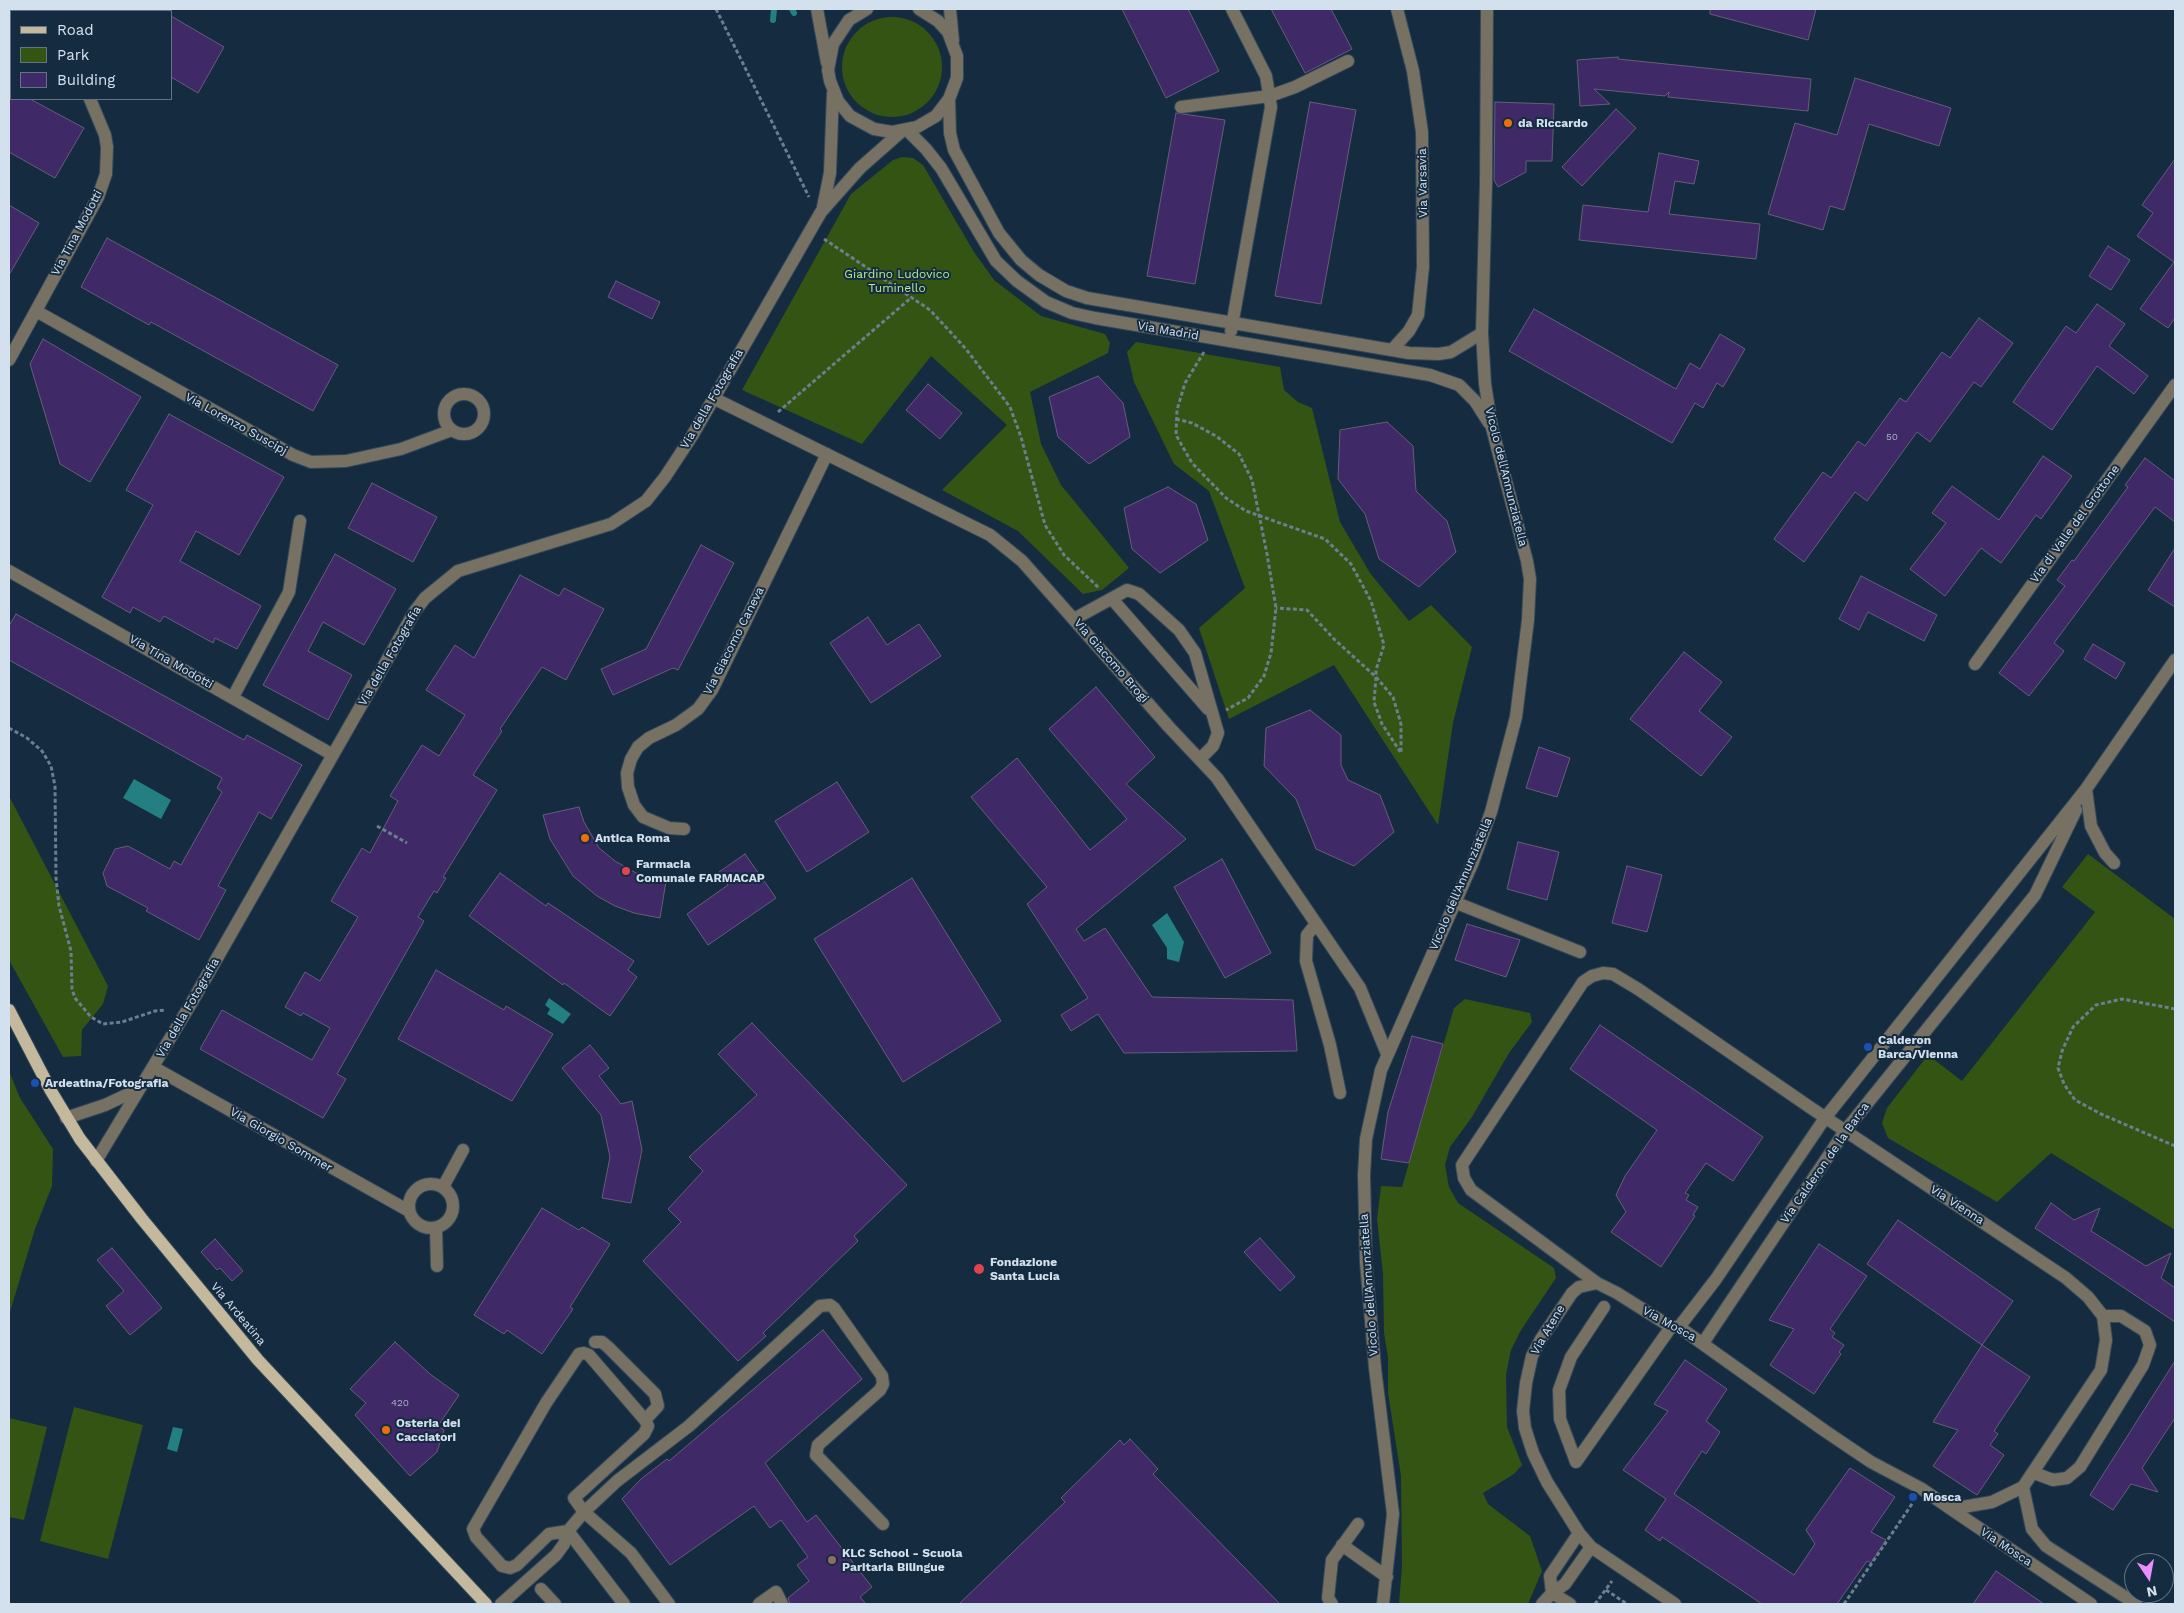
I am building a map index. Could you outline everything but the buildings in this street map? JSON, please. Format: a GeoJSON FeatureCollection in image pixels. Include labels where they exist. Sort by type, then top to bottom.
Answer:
{"type":"FeatureCollection","features":[{"type":"Feature","properties":{"kind":"main road","name":"Via Ardeatina"},"geometry":{"type":"LineString","coordinates":[[9,1010],[66,1118],[96,1161],[258,1360],[486,1604]]}},
{"type":"Feature","properties":{"kind":"street"},"geometry":{"type":"LineString","coordinates":[[817,9],[821,39],[833,92],[850,116],[865,126],[883,131],[904,131],[931,119],[949,99],[955,84],[958,68],[950,9]]}},
{"type":"Feature","properties":{"kind":"street"},"geometry":{"type":"LineString","coordinates":[[828,70],[833,44],[840,31],[849,20],[867,9]]}},
{"type":"Feature","properties":{"kind":"street"},"geometry":{"type":"LineString","coordinates":[[919,9],[938,21],[954,46]]}},
{"type":"Feature","properties":{"kind":"street"},"geometry":{"type":"LineString","coordinates":[[1230,341],[1271,107],[1266,76],[1232,9]]}},
{"type":"Feature","properties":{"kind":"street","name":"Via Varsavia"},"geometry":{"type":"LineString","coordinates":[[1392,350],[1409,331],[1418,315],[1423,267],[1422,132],[1413,71],[1397,9]]}},
{"type":"Feature","properties":{"kind":"street","name":"Vicolo dell'Annunziatella"},"geometry":{"type":"LineString","coordinates":[[1383,1604],[1393,1525],[1392,1493],[1371,1331],[1364,1231],[1366,1139],[1381,1070],[1387,1054],[1482,838],[1511,741],[1521,691],[1527,644],[1530,579],[1492,428],[1482,333],[1486,183],[1487,9]]}},
{"type":"Feature","properties":{"kind":"street"},"geometry":{"type":"LineString","coordinates":[[1181,107],[1270,96],[1296,86],[1348,61]]}},
{"type":"Feature","properties":{"kind":"street","name":"Via della Fotografia"},"geometry":{"type":"LineString","coordinates":[[821,212],[830,172],[833,92]]}},
{"type":"Feature","properties":{"kind":"street","name":"Via Madrid"},"geometry":{"type":"LineString","coordinates":[[949,99],[950,132],[954,150],[1006,245],[1039,275],[1066,291],[1087,298],[1392,350],[1439,354],[1462,346],[1482,333]]}},
{"type":"Feature","properties":{"kind":"street","name":"Via Tina Modotti"},"geometry":{"type":"LineString","coordinates":[[9,360],[98,197],[106,174],[107,147],[90,100]]}},
{"type":"Feature","properties":{"kind":"street","name":"Via Madrid"},"geometry":{"type":"LineString","coordinates":[[904,131],[926,149],[941,168],[996,261],[1036,296],[1058,308],[1083,316],[1444,379],[1459,386],[1468,394],[1492,428]]}},
{"type":"Feature","properties":{"kind":"street","name":"Via della Fotografia"},"geometry":{"type":"LineString","coordinates":[[96,1161],[137,1090],[153,1067],[414,611],[430,593],[458,571],[611,524],[638,508],[665,477],[821,212],[860,168],[904,131]]}},
{"type":"Feature","properties":{"kind":"street","name":"Via Lorenzo Suscipj"},"geometry":{"type":"LineString","coordinates":[[36,311],[293,456],[311,462],[346,461],[401,449],[452,430]]}},
{"type":"Feature","properties":{"kind":"street"},"geometry":{"type":"LineString","coordinates":[[1286,352],[1289,333]]}},
{"type":"Feature","properties":{"kind":"street","name":"Via di Valle del Grottone"},"geometry":{"type":"LineString","coordinates":[[1975,664],[2175,385]]}},
{"type":"Feature","properties":{"kind":"street","name":"Via Giacomo Brogi"},"geometry":{"type":"LineString","coordinates":[[713,398],[990,535],[1022,561],[1217,778],[1315,925],[1360,988],[1387,1054]]}},
{"type":"Feature","properties":{"kind":"street","name":"Via Giacomo Caneva"},"geometry":{"type":"LineString","coordinates":[[684,829],[669,828],[643,817],[634,805],[628,787],[627,774],[630,759],[638,747],[649,738],[661,730],[676,725],[698,709],[712,690],[827,454]]}},
{"type":"Feature","properties":{"kind":"street"},"geometry":{"type":"LineString","coordinates":[[233,697],[289,592],[300,521]]}},
{"type":"Feature","properties":{"kind":"street","name":"Via Tina Modotti"},"geometry":{"type":"LineString","coordinates":[[9,571],[333,755]]}},
{"type":"Feature","properties":{"kind":"street"},"geometry":{"type":"LineString","coordinates":[[1074,619],[1113,600],[1127,590],[1133,590],[1188,640],[1195,653],[1218,733],[1217,739],[1200,759]]}},
{"type":"Feature","properties":{"kind":"street"},"geometry":{"type":"LineString","coordinates":[[1113,600],[1211,713]]}},
{"type":"Feature","properties":{"kind":"street","name":"Via Calderon de la Barca"},"geometry":{"type":"LineString","coordinates":[[1604,1306],[1571,1357],[1559,1390],[1560,1419],[1576,1462],[1675,1327],[1716,1279],[1825,1118],[2086,789],[2175,660]]}},
{"type":"Feature","properties":{"kind":"street"},"geometry":{"type":"LineString","coordinates":[[2086,789],[2092,826],[2105,853],[2114,863]]}},
{"type":"Feature","properties":{"kind":"street","name":"Via Calderon de la Barca"},"geometry":{"type":"LineString","coordinates":[[1703,1343],[1845,1131],[2035,895],[2086,789]]}},
{"type":"Feature","properties":{"kind":"street"},"geometry":{"type":"LineString","coordinates":[[1454,902],[1580,952]]}},
{"type":"Feature","properties":{"kind":"street"},"geometry":{"type":"LineString","coordinates":[[1315,925],[1307,935],[1306,961],[1330,1045],[1340,1093]]}},
{"type":"Feature","properties":{"kind":"street","name":"Via Vienna"},"geometry":{"type":"LineString","coordinates":[[1576,989],[1592,976],[1603,973],[1613,974],[1638,989],[1825,1118],[2066,1278],[2088,1297],[2103,1316]]}},
{"type":"Feature","properties":{"kind":"street","name":"Via Mosca"},"geometry":{"type":"LineString","coordinates":[[1576,989],[1462,1164],[1464,1178],[1472,1190],[1597,1283],[1703,1343],[1752,1381],[1825,1432],[1871,1462],[1922,1489],[2091,1604]]}},
{"type":"Feature","properties":{"kind":"street","name":"Via Giorgio Sommer"},"geometry":{"type":"LineString","coordinates":[[153,1067],[409,1211]]}},
{"type":"Feature","properties":{"kind":"street"},"geometry":{"type":"LineString","coordinates":[[66,1118],[105,1105],[137,1090]]}},
{"type":"Feature","properties":{"kind":"street"},"geometry":{"type":"LineString","coordinates":[[442,1187],[463,1150]]}},
{"type":"Feature","properties":{"kind":"street"},"geometry":{"type":"LineString","coordinates":[[428,1184],[442,1187],[452,1199],[452,1214],[443,1225],[436,1228],[429,1229],[416,1223],[409,1211],[410,1197],[421,1186],[428,1184]]}},
{"type":"Feature","properties":{"kind":"street"},"geometry":{"type":"LineString","coordinates":[[436,1228],[437,1266]]}},
{"type":"Feature","properties":{"kind":"street","name":"Via Atene"},"geometry":{"type":"LineString","coordinates":[[1597,1283],[1579,1287],[1566,1300],[1549,1324],[1528,1368],[1524,1404],[1525,1428],[1533,1453],[1547,1482],[1579,1533],[1591,1547],[1675,1604]]}},
{"type":"Feature","properties":{"kind":"street"},"geometry":{"type":"LineString","coordinates":[[502,1604],[556,1555],[564,1544],[568,1531],[584,1512],[618,1481],[689,1426],[820,1306],[830,1305],[882,1376],[883,1384],[880,1390],[818,1445],[816,1455],[883,1524]]}},
{"type":"Feature","properties":{"kind":"street"},"geometry":{"type":"LineString","coordinates":[[1951,1509],[1992,1502],[2023,1487],[2101,1370],[2106,1340],[2103,1316],[2121,1316],[2145,1332],[2150,1345],[2143,1365],[2080,1467],[2067,1478],[2053,1480],[2034,1473]]}},
{"type":"Feature","properties":{"kind":"street"},"geometry":{"type":"LineString","coordinates":[[595,1342],[602,1342],[608,1347],[655,1394],[658,1406],[646,1420]]}},
{"type":"Feature","properties":{"kind":"street"},"geometry":{"type":"LineString","coordinates":[[568,1531],[549,1534],[517,1565],[510,1568],[502,1566],[476,1537],[473,1529],[546,1403],[579,1354],[589,1355],[646,1420],[648,1426],[644,1434],[574,1498],[584,1512],[631,1553],[669,1604]]}},
{"type":"Feature","properties":{"kind":"street","name":"Via Mosca"},"geometry":{"type":"LineString","coordinates":[[2023,1487],[2032,1528],[2046,1546],[2124,1599]]}},
{"type":"Feature","properties":{"kind":"street"},"geometry":{"type":"LineString","coordinates":[[1332,1604],[1328,1598],[1332,1560],[1358,1524]]}},
{"type":"Feature","properties":{"kind":"street"},"geometry":{"type":"LineString","coordinates":[[568,1531],[624,1604]]}},
{"type":"Feature","properties":{"kind":"street"},"geometry":{"type":"LineString","coordinates":[[1552,1593],[1550,1576],[1579,1533]]}},
{"type":"Feature","properties":{"kind":"street"},"geometry":{"type":"LineString","coordinates":[[1342,1545],[1387,1578]]}},
{"type":"Feature","properties":{"kind":"street"},"geometry":{"type":"LineString","coordinates":[[1542,1604],[1552,1593],[1565,1584],[1591,1547]]}},
{"type":"Feature","properties":{"kind":"street"},"geometry":{"type":"LineString","coordinates":[[541,1589],[555,1604]]}},
{"type":"Feature","properties":{"kind":"street"},"geometry":{"type":"LineString","coordinates":[[759,1604],[776,1592],[782,1604]]}},
{"type":"Feature","properties":{"kind":"street"},"geometry":{"type":"LineString","coordinates":[[1552,1593],[1570,1604]]}},
{"type":"Feature","properties":{"kind":"path"},"geometry":{"type":"LineString","coordinates":[[716,9],[810,198]]}},
{"type":"Feature","properties":{"kind":"path"},"geometry":{"type":"LineString","coordinates":[[819,246],[824,239],[912,297],[930,310],[966,349],[1010,408],[1021,438],[1045,525],[1064,555],[1113,600]]}},
{"type":"Feature","properties":{"kind":"path"},"geometry":{"type":"LineString","coordinates":[[764,424],[912,297]]}},
{"type":"Feature","properties":{"kind":"path"},"geometry":{"type":"LineString","coordinates":[[1211,338],[1185,383],[1176,419],[1176,436],[1192,463],[1226,498],[1259,516],[1325,539],[1351,564],[1371,601],[1384,645],[1376,677],[1374,702],[1382,724],[1402,753],[1401,724],[1393,697],[1376,677],[1334,640],[1307,610],[1276,608]]}},
{"type":"Feature","properties":{"kind":"path"},"geometry":{"type":"LineString","coordinates":[[1176,419],[1192,423],[1216,436],[1240,454],[1252,480],[1276,608],[1271,653],[1264,676],[1248,698],[1226,710],[1211,713]]}},
{"type":"Feature","properties":{"kind":"path"},"geometry":{"type":"LineString","coordinates":[[9,728],[27,738],[42,751],[52,766],[55,786],[56,878],[59,906],[71,950],[72,989],[75,998],[91,1017],[103,1024],[122,1022],[155,1011],[166,1010]]}},
{"type":"Feature","properties":{"kind":"path"},"geometry":{"type":"LineString","coordinates":[[377,826],[407,843]]}},
{"type":"Feature","properties":{"kind":"path"},"geometry":{"type":"LineString","coordinates":[[2175,1009],[2122,999],[2096,1005],[2073,1027],[2062,1051],[2058,1068],[2064,1084],[2075,1100],[2101,1114],[2175,1146]]}},
{"type":"Feature","properties":{"kind":"path"},"geometry":{"type":"LineString","coordinates":[[1844,1604],[1922,1489]]}},
{"type":"Feature","properties":{"kind":"path"},"geometry":{"type":"LineString","coordinates":[[1594,1604],[1622,1569]]}},
{"type":"Feature","properties":{"kind":"path"},"geometry":{"type":"LineString","coordinates":[[1606,1590],[1627,1604]]}},
{"type":"Feature","properties":{"kind":"green space"},"geometry":{"type":"Polygon","coordinates":[[[892,17],[911,21],[927,32],[938,48],[942,67],[938,86],[927,102],[911,113],[892,117],[873,113],[857,102],[846,86],[842,67],[846,48],[857,32],[873,21],[892,17]]]}},
{"type":"Feature","properties":{"kind":"green space","name":"Giardino Ludovico Tuminello"},"geometry":{"type":"Polygon","coordinates":[[[902,157],[913,158],[923,165],[974,252],[994,280],[1041,316],[1105,334],[1110,343],[1108,353],[1030,392],[1041,444],[1061,485],[1129,568],[1102,590],[1083,594],[1018,531],[942,490],[1007,425],[931,356],[862,444],[742,390],[851,194],[893,160],[902,157]]]}},
{"type":"Feature","properties":{"kind":"green space"},"geometry":{"type":"Polygon","coordinates":[[[1136,342],[1280,367],[1284,390],[1298,402],[1312,408],[1340,522],[1370,573],[1409,621],[1431,605],[1472,647],[1453,723],[1438,825],[1334,665],[1229,719],[1199,628],[1245,588],[1209,491],[1174,464],[1134,382],[1127,352],[1136,342]]]}},
{"type":"Feature","properties":{"kind":"green space"},"geometry":{"type":"Polygon","coordinates":[[[9,796],[108,986],[103,1004],[82,1030],[81,1056],[63,1057],[9,960],[9,796]]]}},
{"type":"Feature","properties":{"kind":"green space"},"geometry":{"type":"Polygon","coordinates":[[[2088,854],[2175,919],[2175,1230],[2051,1153],[1997,1202],[1888,1138],[1882,1123],[1887,1108],[1928,1055],[1962,1081],[2095,912],[2062,887],[2088,854]]]}},
{"type":"Feature","properties":{"kind":"green space"},"geometry":{"type":"Polygon","coordinates":[[[1465,999],[1530,1013],[1532,1022],[1509,1053],[1472,1117],[1450,1147],[1445,1165],[1449,1187],[1458,1203],[1554,1268],[1556,1278],[1521,1330],[1511,1350],[1506,1375],[1507,1427],[1522,1465],[1514,1474],[1483,1493],[1488,1504],[1530,1536],[1542,1571],[1528,1604],[1399,1604],[1402,1566],[1401,1476],[1388,1393],[1388,1357],[1384,1333],[1383,1274],[1377,1219],[1381,1186],[1402,1187],[1454,1008],[1465,999]]]}},
{"type":"Feature","properties":{"kind":"green space"},"geometry":{"type":"Polygon","coordinates":[[[9,1071],[20,1098],[53,1149],[52,1186],[35,1229],[9,1315],[9,1071]]]}},
{"type":"Feature","properties":{"kind":"green space"},"geometry":{"type":"Polygon","coordinates":[[[74,1407],[143,1425],[108,1559],[40,1541],[74,1407]]]}},
{"type":"Feature","properties":{"kind":"green space"},"geometry":{"type":"Polygon","coordinates":[[[9,1418],[47,1427],[24,1520],[9,1517],[9,1418]]]}},
{"type":"Feature","properties":{"kind":"shaded area"},"geometry":{"type":"Polygon","coordinates":[[[134,779],[171,800],[161,819],[123,798],[134,779]]]}},
{"type":"Feature","properties":{"kind":"shaded area"},"geometry":{"type":"Polygon","coordinates":[[[1167,913],[1184,942],[1179,962],[1167,959],[1167,948],[1152,925],[1167,913]]]}},
{"type":"Feature","properties":{"kind":"shaded area"},"geometry":{"type":"Polygon","coordinates":[[[549,998],[571,1014],[563,1024],[547,1014],[550,1009],[545,1005],[549,998]]]}},
{"type":"Feature","properties":{"kind":"shaded area"},"geometry":{"type":"Polygon","coordinates":[[[173,1427],[183,1429],[177,1452],[167,1449],[173,1427]]]}},
{"type":"Feature","properties":{"kind":"waterway"},"geometry":{"type":"LineString","coordinates":[[773,20],[774,9]]}},
{"type":"Feature","properties":{"kind":"waterway"},"geometry":{"type":"LineString","coordinates":[[792,9],[794,13]]}},
{"type":"Feature","properties":{"kind":"place","name":"da Riccardo"},"geometry":{"type":"Point","coordinates":[1508,123]}},
{"type":"Feature","properties":{"kind":"place","name":"Antica Roma"},"geometry":{"type":"Point","coordinates":[585,838]}},
{"type":"Feature","properties":{"kind":"place","name":"Farmacia Comunale FARMACAP"},"geometry":{"type":"Point","coordinates":[626,871]}},
{"type":"Feature","properties":{"kind":"place","name":"Calderon Barca/Vienna"},"geometry":{"type":"Point","coordinates":[1868,1047]}},
{"type":"Feature","properties":{"kind":"place","name":"Ardeatina/Fotografia"},"geometry":{"type":"Point","coordinates":[35,1083]}},
{"type":"Feature","properties":{"kind":"place","name":"Fondazione Santa Lucia"},"geometry":{"type":"Point","coordinates":[979,1269]}},
{"type":"Feature","properties":{"kind":"place","name":"Osteria dei Cacciatori"},"geometry":{"type":"Point","coordinates":[386,1430]}},
{"type":"Feature","properties":{"kind":"place","name":"Mosca"},"geometry":{"type":"Point","coordinates":[1913,1497]}},
{"type":"Feature","properties":{"kind":"place","name":"KLC School - Scuola Paritaria Bilingue"},"geometry":{"type":"Point","coordinates":[832,1560]}}]}
